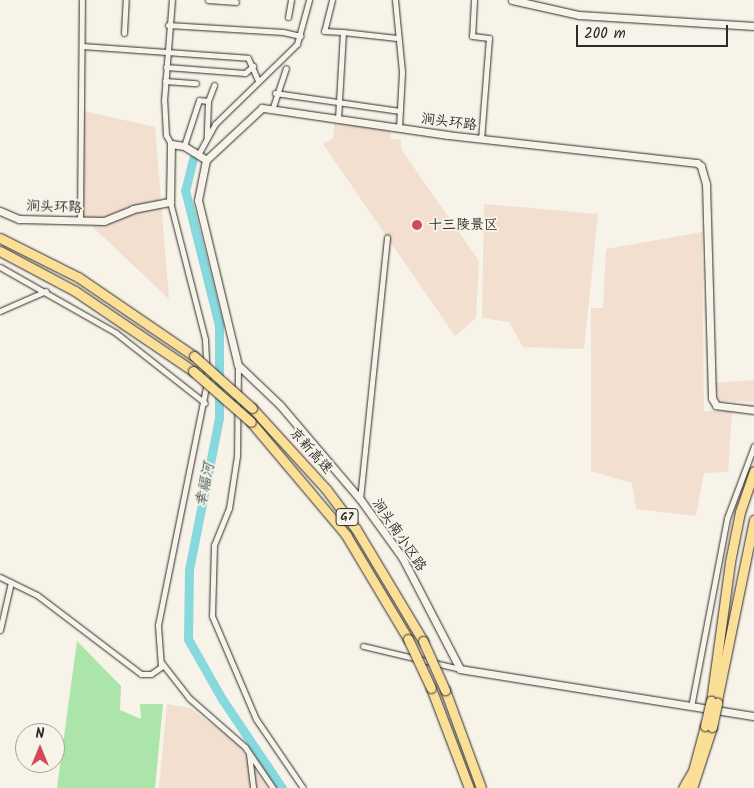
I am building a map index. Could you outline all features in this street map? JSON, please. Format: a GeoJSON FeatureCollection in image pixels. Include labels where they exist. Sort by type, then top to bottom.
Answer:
{"type":"FeatureCollection","features":[{"type":"Feature","properties":{"kind":"highway","name":"京新高速"},"geometry":{"type":"LineString","coordinates":[[0,238],[78,277],[194,356],[252,408],[314,475],[356,528],[423,641],[445,690],[481,788]]}},
{"type":"Feature","properties":{"kind":"highway","name":"京新高速"},"geometry":{"type":"LineString","coordinates":[[0,251],[82,295],[193,371],[251,422],[346,535],[408,639],[431,688],[469,788]]}},
{"type":"Feature","properties":{"kind":"highway"},"geometry":{"type":"LineString","coordinates":[[714,702],[730,562],[740,512],[754,471]]}},
{"type":"Feature","properties":{"kind":"highway"},"geometry":{"type":"LineString","coordinates":[[692,788],[714,702],[754,520]]}},
{"type":"Feature","properties":{"kind":"highway"},"geometry":{"type":"LineString","coordinates":[[684,788],[693,771],[708,726]]}},
{"type":"Feature","properties":{"kind":"street"},"geometry":{"type":"LineString","coordinates":[[80,220],[82,0]]}},
{"type":"Feature","properties":{"kind":"street"},"geometry":{"type":"LineString","coordinates":[[124,33],[126,0]]}},
{"type":"Feature","properties":{"kind":"street"},"geometry":{"type":"LineString","coordinates":[[0,577],[36,595],[142,674],[157,672],[161,662],[158,625],[205,403],[205,340],[170,202],[171,144],[166,135],[165,81],[168,25],[172,0]]}},
{"type":"Feature","properties":{"kind":"street"},"geometry":{"type":"LineString","coordinates":[[208,0],[236,2]]}},
{"type":"Feature","properties":{"kind":"street"},"geometry":{"type":"LineString","coordinates":[[288,17],[290,0]]}},
{"type":"Feature","properties":{"kind":"street"},"geometry":{"type":"LineString","coordinates":[[199,153],[215,124],[300,36],[309,0]]}},
{"type":"Feature","properties":{"kind":"street"},"geometry":{"type":"LineString","coordinates":[[332,0],[324,31],[397,38]]}},
{"type":"Feature","properties":{"kind":"street"},"geometry":{"type":"LineString","coordinates":[[395,0],[397,38],[402,72],[398,128]]}},
{"type":"Feature","properties":{"kind":"street"},"geometry":{"type":"LineString","coordinates":[[474,0],[472,36],[489,38],[481,139]]}},
{"type":"Feature","properties":{"kind":"street"},"geometry":{"type":"LineString","coordinates":[[512,0],[579,15],[754,26]]}},
{"type":"Feature","properties":{"kind":"street"},"geometry":{"type":"LineString","coordinates":[[168,25],[282,32],[300,36]]}},
{"type":"Feature","properties":{"kind":"street"},"geometry":{"type":"LineString","coordinates":[[338,120],[342,32]]}},
{"type":"Feature","properties":{"kind":"street"},"geometry":{"type":"LineString","coordinates":[[82,46],[248,58],[258,80]]}},
{"type":"Feature","properties":{"kind":"street"},"geometry":{"type":"LineString","coordinates":[[166,68],[245,73],[253,66]]}},
{"type":"Feature","properties":{"kind":"street"},"geometry":{"type":"LineString","coordinates":[[272,110],[275,94],[286,68]]}},
{"type":"Feature","properties":{"kind":"street"},"geometry":{"type":"LineString","coordinates":[[165,81],[196,83]]}},
{"type":"Feature","properties":{"kind":"street"},"geometry":{"type":"LineString","coordinates":[[207,138],[208,101],[214,85]]}},
{"type":"Feature","properties":{"kind":"street"},"geometry":{"type":"LineString","coordinates":[[275,94],[400,110]]}},
{"type":"Feature","properties":{"kind":"street"},"geometry":{"type":"LineString","coordinates":[[184,146],[199,100],[208,101]]}},
{"type":"Feature","properties":{"kind":"street","name":"涧头环路"},"geometry":{"type":"LineString","coordinates":[[206,160],[262,108],[481,139],[701,166],[706,184],[712,398],[716,405],[754,410]]}},
{"type":"Feature","properties":{"kind":"street"},"geometry":{"type":"LineString","coordinates":[[171,144],[184,146],[199,153],[206,160],[198,200],[238,365],[237,456],[229,508],[214,545],[212,616],[256,720],[303,788]]}},
{"type":"Feature","properties":{"kind":"street","name":"涧头环路"},"geometry":{"type":"LineString","coordinates":[[0,211],[19,218],[104,221],[133,209],[170,202]]}},
{"type":"Feature","properties":{"kind":"street"},"geometry":{"type":"LineString","coordinates":[[360,498],[388,237]]}},
{"type":"Feature","properties":{"kind":"street"},"geometry":{"type":"LineString","coordinates":[[0,267],[46,291],[116,333],[205,403]]}},
{"type":"Feature","properties":{"kind":"street"},"geometry":{"type":"LineString","coordinates":[[0,311],[46,291]]}},
{"type":"Feature","properties":{"kind":"street","name":"涧头南小区路"},"geometry":{"type":"LineString","coordinates":[[238,365],[280,405],[360,498],[402,557],[460,670]]}},
{"type":"Feature","properties":{"kind":"street"},"geometry":{"type":"LineString","coordinates":[[691,707],[727,518],[754,446]]}},
{"type":"Feature","properties":{"kind":"street"},"geometry":{"type":"LineString","coordinates":[[0,630],[11,582]]}},
{"type":"Feature","properties":{"kind":"street"},"geometry":{"type":"LineString","coordinates":[[363,646],[460,670],[754,716]]}},
{"type":"Feature","properties":{"kind":"street"},"geometry":{"type":"LineString","coordinates":[[161,662],[189,698],[249,752],[274,788]]}},
{"type":"Feature","properties":{"kind":"street"},"geometry":{"type":"LineString","coordinates":[[249,752],[253,788]]}},
{"type":"Feature","properties":{"kind":"shaded area"},"geometry":{"type":"Polygon","coordinates":[[[79,110],[155,127],[169,299],[81,216],[79,110]]]}},
{"type":"Feature","properties":{"kind":"shaded area"},"geometry":{"type":"Polygon","coordinates":[[[335,121],[390,130],[391,139],[401,139],[401,149],[479,261],[476,318],[455,336],[323,144],[333,138],[335,121]]]}},
{"type":"Feature","properties":{"kind":"shaded area"},"geometry":{"type":"Polygon","coordinates":[[[484,204],[598,214],[584,349],[523,347],[509,322],[482,318],[484,204]]]}},
{"type":"Feature","properties":{"kind":"shaded area"},"geometry":{"type":"Polygon","coordinates":[[[702,232],[704,411],[732,411],[728,472],[704,473],[696,516],[636,509],[632,483],[591,471],[591,308],[603,308],[606,249],[702,232]]]}},
{"type":"Feature","properties":{"kind":"shaded area"},"geometry":{"type":"Polygon","coordinates":[[[754,380],[754,402],[719,401],[714,383],[754,380]]]}},
{"type":"Feature","properties":{"kind":"shaded area"},"geometry":{"type":"Polygon","coordinates":[[[167,704],[190,708],[237,743],[267,788],[159,788],[167,704]]]}},
{"type":"Feature","properties":{"kind":"green space"},"geometry":{"type":"Polygon","coordinates":[[[77,641],[121,686],[120,710],[141,719],[140,704],[163,704],[155,788],[57,788],[59,773],[65,773],[65,729],[77,641]]]}},
{"type":"Feature","properties":{"kind":"waterway","name":"幸福河"},"geometry":{"type":"LineString","coordinates":[[193,159],[185,190],[219,325],[219,418],[189,569],[188,639],[222,699],[282,788]]}},
{"type":"Feature","properties":{"kind":"place","name":"十三陵景区"},"geometry":{"type":"Point","coordinates":[417,225]}}]}
